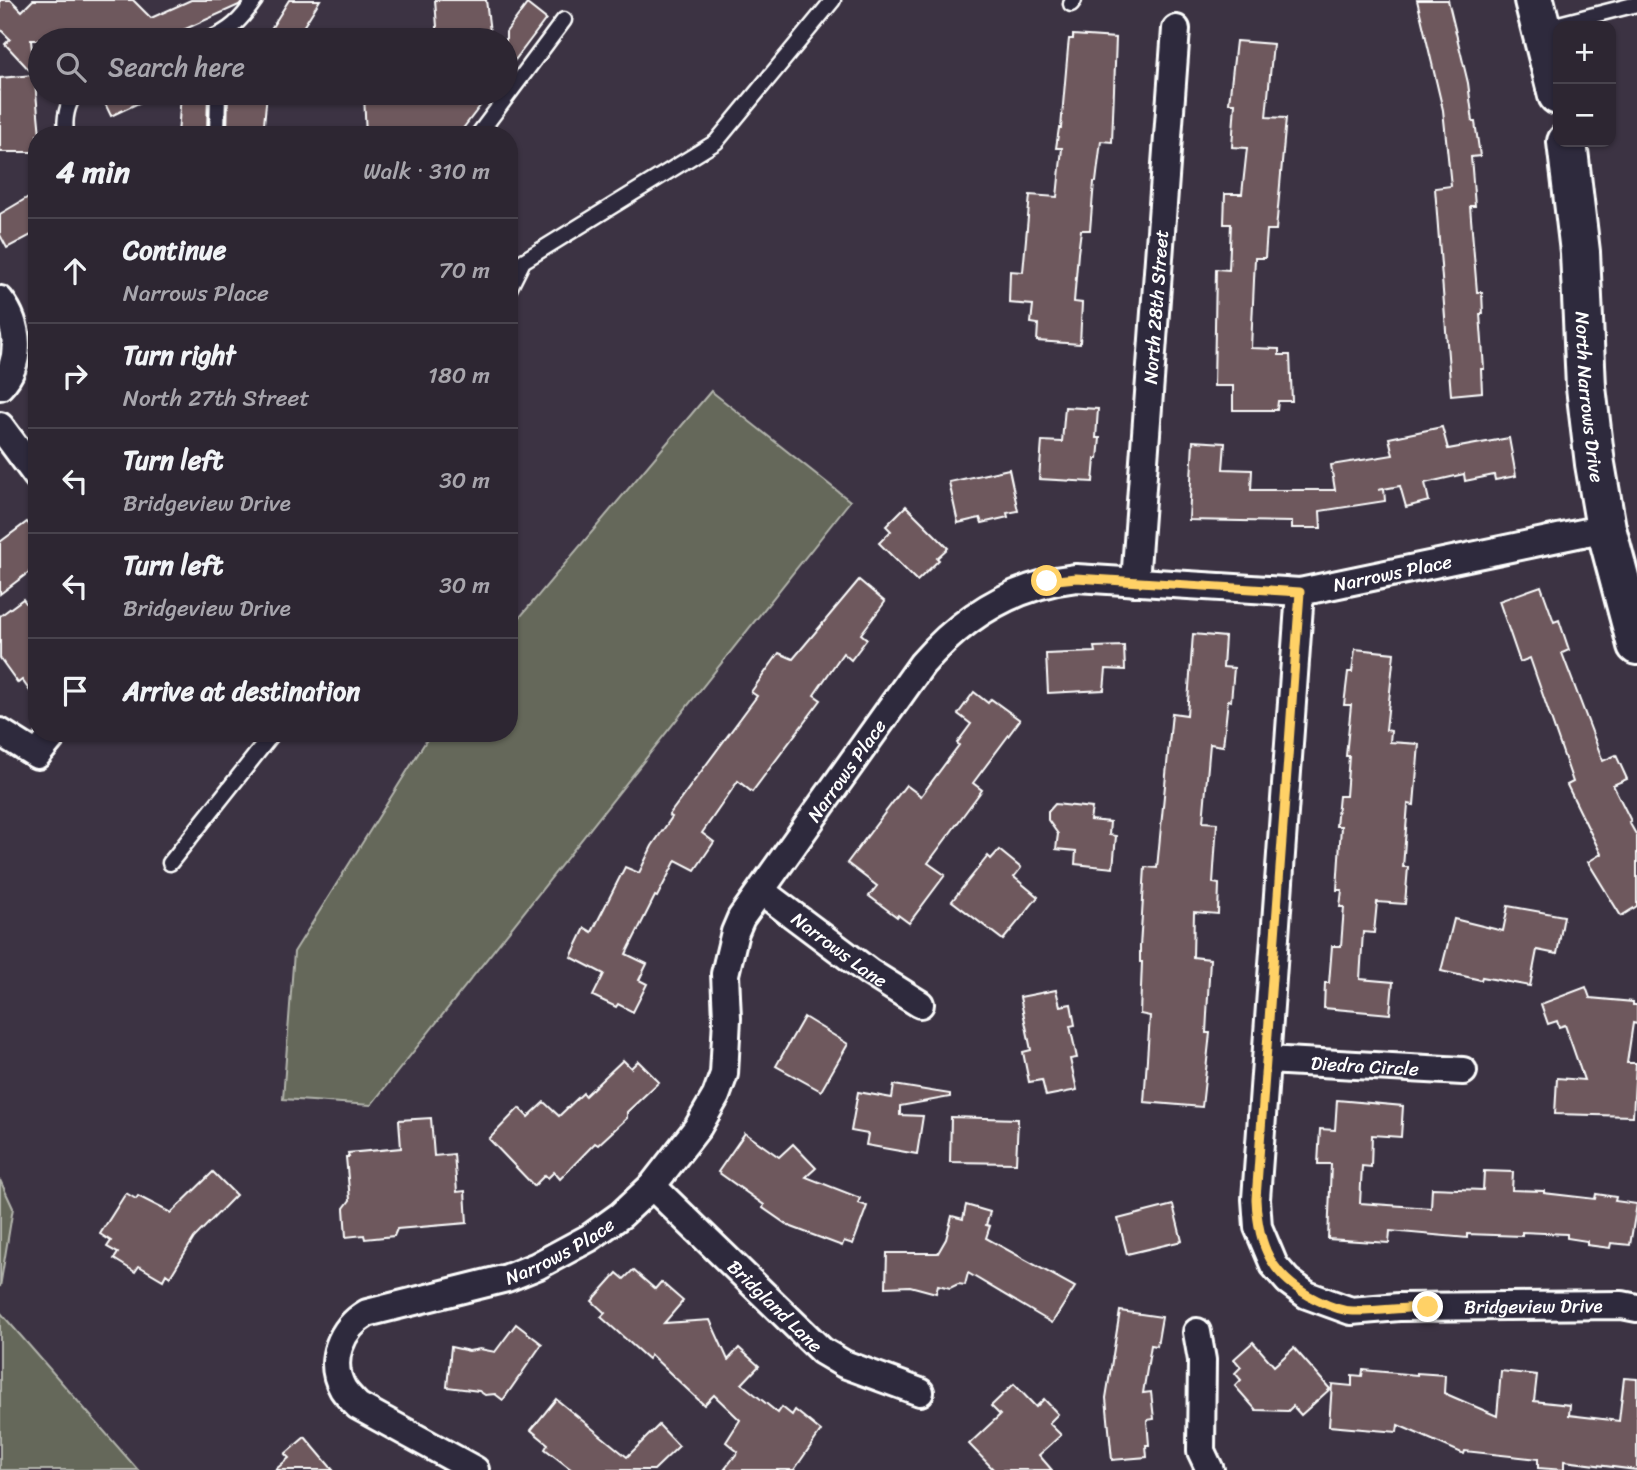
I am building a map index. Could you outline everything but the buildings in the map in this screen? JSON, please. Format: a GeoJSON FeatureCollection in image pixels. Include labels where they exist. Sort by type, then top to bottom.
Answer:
{"type":"FeatureCollection","features":[{"type":"Feature","properties":{"kind":"main road"},"geometry":{"type":"LineString","coordinates":[[1538,14],[1555,84]]}},
{"type":"Feature","properties":{"kind":"main road","name":"North Narrows Drive"},"geometry":{"type":"LineString","coordinates":[[1568,147],[1580,252],[1586,387],[1606,528],[1637,645]]}},
{"type":"Feature","properties":{"kind":"street","name":"North 28th Street"},"geometry":{"type":"LineString","coordinates":[[1135,583],[1175,29]]}},
{"type":"Feature","properties":{"kind":"street"},"geometry":{"type":"LineString","coordinates":[[0,300],[15,324],[16,340],[10,370],[0,386]]}},
{"type":"Feature","properties":{"kind":"street"},"geometry":{"type":"LineString","coordinates":[[0,426],[28,464]]}},
{"type":"Feature","properties":{"kind":"street","name":"Narrows Place"},"geometry":{"type":"LineString","coordinates":[[475,1470],[358,1406],[344,1390],[338,1375],[337,1358],[343,1336],[350,1325],[367,1313],[507,1278],[537,1266],[589,1238],[621,1215],[652,1186],[698,1127],[716,1096],[724,1074],[727,1018],[725,974],[741,918],[922,664],[940,643],[1002,599],[1047,581],[1076,578],[1300,592],[1606,528]]}},
{"type":"Feature","properties":{"kind":"street"},"geometry":{"type":"LineString","coordinates":[[1267,1060],[1300,592]]}},
{"type":"Feature","properties":{"kind":"street"},"geometry":{"type":"LineString","coordinates":[[0,732],[37,755],[48,742]]}},
{"type":"Feature","properties":{"kind":"street","name":"Narrows Lane"},"geometry":{"type":"LineString","coordinates":[[761,891],[869,972],[920,1004]]}},
{"type":"Feature","properties":{"kind":"street","name":"Diedra Circle"},"geometry":{"type":"LineString","coordinates":[[1267,1060],[1463,1071]]}},
{"type":"Feature","properties":{"kind":"street","name":"Bridgeview Drive"},"geometry":{"type":"LineString","coordinates":[[1267,1060],[1256,1199],[1258,1227],[1274,1265],[1288,1281],[1307,1295],[1351,1311],[1409,1307],[1622,1305],[1637,1308]]}},
{"type":"Feature","properties":{"kind":"street","name":"Bridgland Lane"},"geometry":{"type":"LineString","coordinates":[[652,1186],[822,1351],[844,1364],[920,1392]]}},
{"type":"Feature","properties":{"kind":"street"},"geometry":{"type":"LineString","coordinates":[[1197,1332],[1202,1360],[1201,1451],[1210,1470]]}},
{"type":"Feature","properties":{"kind":"lane"},"geometry":{"type":"LineString","coordinates":[[232,28],[255,0]]}},
{"type":"Feature","properties":{"kind":"lane"},"geometry":{"type":"LineString","coordinates":[[518,271],[523,261],[716,142],[833,0]]}},
{"type":"Feature","properties":{"kind":"lane"},"geometry":{"type":"LineString","coordinates":[[1538,14],[1637,4]]}},
{"type":"Feature","properties":{"kind":"lane"},"geometry":{"type":"LineString","coordinates":[[518,81],[564,20]]}},
{"type":"Feature","properties":{"kind":"lane"},"geometry":{"type":"LineString","coordinates":[[64,126],[68,105]]}},
{"type":"Feature","properties":{"kind":"lane"},"geometry":{"type":"LineString","coordinates":[[217,126],[218,105]]}},
{"type":"Feature","properties":{"kind":"lane"},"geometry":{"type":"LineString","coordinates":[[485,126],[500,105]]}},
{"type":"Feature","properties":{"kind":"lane"},"geometry":{"type":"LineString","coordinates":[[170,863],[266,742]]}},
{"type":"Feature","properties":{"kind":"green space"},"geometry":{"type":"Polygon","coordinates":[[[711,391],[850,501],[371,1105],[283,1099],[294,952],[425,742],[518,742],[518,619],[711,391]]]}},
{"type":"Feature","properties":{"kind":"green space"},"geometry":{"type":"Polygon","coordinates":[[[0,1180],[13,1208],[0,1287],[0,1180]]]}},
{"type":"Feature","properties":{"kind":"green space"},"geometry":{"type":"Polygon","coordinates":[[[0,1312],[138,1470],[0,1470],[0,1312]]]}},
{"type":"Feature","properties":{"kind":"route"},"geometry":{"type":"LineString","coordinates":[[1047,581],[1076,578],[1300,592],[1256,1199],[1258,1227],[1274,1265],[1288,1281],[1307,1295],[1351,1311],[1428,1307]]}}]}
